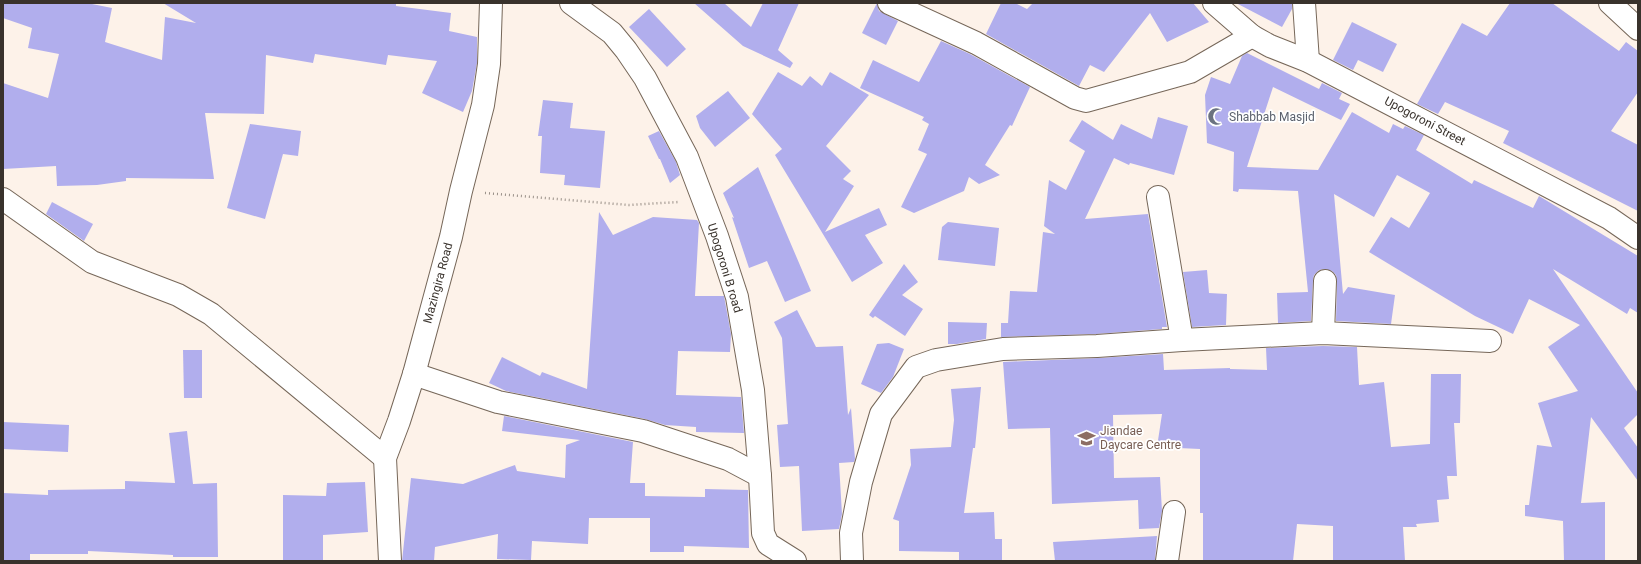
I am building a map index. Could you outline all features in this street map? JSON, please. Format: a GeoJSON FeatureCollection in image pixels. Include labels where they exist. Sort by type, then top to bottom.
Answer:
{"type":"FeatureCollection","features":[{"type":"Feature","properties":{"kind":"street","name":"Mazingira Road"},"geometry":{"type":"LineString","coordinates":[[390,561],[385,458],[414,374],[451,237],[483,105],[489,64],[491,3]]}},
{"type":"Feature","properties":{"kind":"street","name":"Upogoroni B road"},"geometry":{"type":"LineString","coordinates":[[571,3],[612,33],[626,50],[645,78],[687,157],[718,236],[737,297],[753,390],[763,533],[768,544],[794,561]]}},
{"type":"Feature","properties":{"kind":"street"},"geometry":{"type":"LineString","coordinates":[[889,3],[976,43],[1075,98],[1086,101],[1190,72],[1252,36]]}},
{"type":"Feature","properties":{"kind":"street","name":"Upogoroni Street"},"geometry":{"type":"LineString","coordinates":[[1214,3],[1252,36],[1270,46],[1308,61],[1609,218],[1638,238]]}},
{"type":"Feature","properties":{"kind":"street"},"geometry":{"type":"LineString","coordinates":[[1304,3],[1308,61]]}},
{"type":"Feature","properties":{"kind":"street"},"geometry":{"type":"LineString","coordinates":[[1610,3],[1638,28]]}},
{"type":"Feature","properties":{"kind":"street"},"geometry":{"type":"LineString","coordinates":[[1158,197],[1182,340]]}},
{"type":"Feature","properties":{"kind":"street"},"geometry":{"type":"LineString","coordinates":[[3,199],[92,262],[178,295],[211,314],[385,458]]}},
{"type":"Feature","properties":{"kind":"street"},"geometry":{"type":"LineString","coordinates":[[1323,333],[1325,281]]}},
{"type":"Feature","properties":{"kind":"street"},"geometry":{"type":"LineString","coordinates":[[852,561],[852,533],[861,482],[881,414],[916,367],[936,360],[1003,349],[1097,346],[1323,333],[1490,341]]}},
{"type":"Feature","properties":{"kind":"street"},"geometry":{"type":"LineString","coordinates":[[414,374],[498,402],[643,431],[728,459],[760,476]]}},
{"type":"Feature","properties":{"kind":"street"},"geometry":{"type":"LineString","coordinates":[[1167,561],[1174,512]]}},
{"type":"Feature","properties":{"kind":"path"},"geometry":{"type":"LineString","coordinates":[[461,191],[629,205],[704,200]]}},
{"type":"Feature","properties":{"kind":"building"},"geometry":{"type":"Polygon","coordinates":[[[3,3],[87,3],[112,8],[105,42],[162,60],[165,17],[196,23],[163,3],[396,3],[396,6],[451,13],[449,31],[477,37],[477,63],[472,91],[463,112],[422,93],[437,61],[388,55],[386,65],[315,54],[313,63],[266,55],[264,114],[205,113],[214,179],[126,178],[126,181],[97,185],[57,186],[56,166],[3,169],[3,83],[48,98],[59,54],[28,48],[32,28],[3,18],[3,3]]]}},
{"type":"Feature","properties":{"kind":"building"},"geometry":{"type":"Polygon","coordinates":[[[694,3],[724,3],[751,27],[763,3],[799,3],[778,50],[793,63],[790,68],[743,46],[694,3]]]}},
{"type":"Feature","properties":{"kind":"building"},"geometry":{"type":"Polygon","coordinates":[[[877,3],[879,11],[898,21],[886,45],[862,33],[877,3]]]}},
{"type":"Feature","properties":{"kind":"building"},"geometry":{"type":"Polygon","coordinates":[[[1001,3],[1015,3],[1027,9],[1033,3],[1193,3],[1209,22],[1167,42],[1150,13],[1104,72],[1090,65],[1079,86],[986,34],[1001,3]]]}},
{"type":"Feature","properties":{"kind":"building"},"geometry":{"type":"Polygon","coordinates":[[[1236,3],[1292,3],[1292,9],[1282,27],[1236,3]]]}},
{"type":"Feature","properties":{"kind":"building"},"geometry":{"type":"Polygon","coordinates":[[[1510,3],[1552,3],[1619,51],[1626,42],[1638,51],[1638,92],[1611,131],[1638,145],[1638,211],[1503,143],[1509,131],[1445,102],[1438,114],[1417,104],[1462,23],[1487,36],[1510,3]]]}},
{"type":"Feature","properties":{"kind":"building"},"geometry":{"type":"Polygon","coordinates":[[[649,9],[686,49],[667,67],[629,27],[649,9]]]}},
{"type":"Feature","properties":{"kind":"building"},"geometry":{"type":"Polygon","coordinates":[[[1352,22],[1397,44],[1383,72],[1358,60],[1353,70],[1333,60],[1352,22]]]}},
{"type":"Feature","properties":{"kind":"building"},"geometry":{"type":"Polygon","coordinates":[[[941,41],[970,54],[1030,87],[1012,126],[1010,125],[985,165],[1000,175],[979,184],[969,177],[964,191],[914,213],[901,207],[927,154],[918,150],[929,124],[922,120],[924,117],[860,88],[873,60],[919,82],[941,41]]]}},
{"type":"Feature","properties":{"kind":"building"},"geometry":{"type":"Polygon","coordinates":[[[1247,53],[1319,89],[1322,83],[1342,93],[1339,99],[1350,104],[1341,120],[1273,87],[1247,167],[1318,170],[1352,112],[1389,133],[1393,124],[1403,129],[1405,126],[1424,135],[1416,150],[1472,184],[1474,180],[1533,208],[1539,196],[1638,256],[1638,313],[1630,308],[1627,314],[1553,269],[1638,393],[1638,414],[1624,428],[1638,448],[1638,481],[1591,417],[1581,503],[1605,502],[1605,561],[1564,561],[1563,521],[1525,516],[1525,505],[1529,505],[1537,445],[1552,447],[1538,403],[1578,391],[1548,347],[1580,325],[1529,299],[1513,334],[1475,316],[1369,252],[1391,217],[1409,228],[1430,193],[1397,175],[1374,217],[1334,194],[1343,294],[1348,287],[1395,295],[1391,324],[1336,321],[1336,275],[1332,271],[1325,269],[1319,270],[1314,275],[1311,321],[1278,323],[1277,293],[1308,292],[1298,191],[1239,189],[1238,192],[1233,191],[1234,152],[1207,143],[1205,95],[1211,77],[1230,84],[1242,56],[1247,53]]]}},
{"type":"Feature","properties":{"kind":"building"},"geometry":{"type":"Polygon","coordinates":[[[778,72],[802,86],[810,76],[822,86],[830,72],[869,95],[826,146],[851,171],[843,179],[854,186],[825,232],[879,208],[887,225],[865,235],[883,263],[852,282],[775,155],[782,149],[752,114],[778,72]]]}},
{"type":"Feature","properties":{"kind":"building"},"geometry":{"type":"Polygon","coordinates":[[[728,91],[750,118],[715,147],[700,128],[696,116],[728,91]]]}},
{"type":"Feature","properties":{"kind":"building"},"geometry":{"type":"Polygon","coordinates":[[[543,100],[573,103],[570,128],[605,131],[600,188],[564,185],[565,175],[540,173],[542,136],[538,136],[543,100]]]}},
{"type":"Feature","properties":{"kind":"building"},"geometry":{"type":"Polygon","coordinates":[[[1158,117],[1188,126],[1174,175],[1130,163],[1129,165],[1114,158],[1085,219],[1148,214],[1167,327],[1162,327],[1162,329],[1096,334],[1001,337],[1001,323],[1008,323],[1010,291],[1037,292],[1043,232],[1055,234],[1044,226],[1049,180],[1066,190],[1085,151],[1069,141],[1082,120],[1113,140],[1121,124],[1152,139],[1158,117]]]}},
{"type":"Feature","properties":{"kind":"building"},"geometry":{"type":"Polygon","coordinates":[[[250,124],[301,131],[298,156],[283,154],[265,219],[227,208],[250,124]]]}},
{"type":"Feature","properties":{"kind":"building"},"geometry":{"type":"Polygon","coordinates":[[[659,131],[676,162],[680,175],[670,183],[648,136],[659,131]]]}},
{"type":"Feature","properties":{"kind":"building"},"geometry":{"type":"Polygon","coordinates":[[[758,167],[811,291],[785,302],[767,261],[749,268],[732,217],[734,218],[723,193],[758,167]]]}},
{"type":"Feature","properties":{"kind":"building"},"geometry":{"type":"Polygon","coordinates":[[[52,202],[93,224],[84,241],[46,214],[52,202]]]}},
{"type":"Feature","properties":{"kind":"building"},"geometry":{"type":"Polygon","coordinates":[[[599,212],[613,235],[653,217],[697,220],[699,223],[695,296],[724,296],[731,334],[730,352],[678,351],[676,395],[741,397],[744,433],[696,432],[696,427],[665,425],[645,419],[506,391],[489,383],[502,357],[540,376],[542,372],[587,389],[599,212]]]}},
{"type":"Feature","properties":{"kind":"building"},"geometry":{"type":"Polygon","coordinates":[[[948,222],[999,228],[995,266],[938,260],[942,227],[948,222]]]}},
{"type":"Feature","properties":{"kind":"building"},"geometry":{"type":"Polygon","coordinates":[[[904,264],[918,282],[902,295],[923,309],[905,336],[875,316],[873,318],[869,315],[904,264]]]}},
{"type":"Feature","properties":{"kind":"building"},"geometry":{"type":"Polygon","coordinates":[[[1207,270],[1209,293],[1227,294],[1226,325],[1192,327],[1183,272],[1207,270]]]}},
{"type":"Feature","properties":{"kind":"building"},"geometry":{"type":"Polygon","coordinates":[[[797,310],[816,347],[843,346],[848,415],[851,408],[855,459],[854,462],[839,463],[842,514],[839,529],[802,531],[799,466],[780,467],[777,425],[788,424],[782,338],[774,322],[797,310]]]}},
{"type":"Feature","properties":{"kind":"building"},"geometry":{"type":"Polygon","coordinates":[[[948,322],[987,323],[986,339],[948,344],[948,322]]]}},
{"type":"Feature","properties":{"kind":"building"},"geometry":{"type":"Polygon","coordinates":[[[889,343],[904,349],[893,377],[881,393],[861,384],[877,344],[889,343]]]}},
{"type":"Feature","properties":{"kind":"building"},"geometry":{"type":"Polygon","coordinates":[[[1323,346],[1357,347],[1359,385],[1384,382],[1391,447],[1430,444],[1431,374],[1461,374],[1460,423],[1454,423],[1457,476],[1447,476],[1449,499],[1437,500],[1439,522],[1416,524],[1417,527],[1403,527],[1405,561],[1333,561],[1333,526],[1297,524],[1293,561],[1203,561],[1203,513],[1200,513],[1200,449],[1157,447],[1162,414],[1113,415],[1114,478],[1160,477],[1162,511],[1159,528],[1139,529],[1138,500],[1052,504],[1050,428],[1008,429],[1003,362],[1163,354],[1164,370],[1230,368],[1267,370],[1266,348],[1323,346]]]}},
{"type":"Feature","properties":{"kind":"building"},"geometry":{"type":"Polygon","coordinates":[[[183,350],[202,350],[202,398],[184,398],[183,350]]]}},
{"type":"Feature","properties":{"kind":"building"},"geometry":{"type":"Polygon","coordinates":[[[981,387],[975,448],[973,448],[964,513],[994,512],[995,539],[1002,539],[1002,561],[959,561],[959,552],[899,551],[899,521],[893,519],[911,465],[910,449],[951,447],[954,420],[951,389],[981,387]]]}},
{"type":"Feature","properties":{"kind":"building"},"geometry":{"type":"Polygon","coordinates":[[[504,416],[633,442],[630,483],[645,483],[645,496],[705,497],[705,489],[748,490],[749,548],[684,546],[684,552],[650,552],[650,518],[589,518],[588,544],[532,541],[531,560],[497,559],[498,534],[435,547],[434,561],[402,561],[411,478],[463,484],[515,465],[517,471],[565,478],[566,445],[580,440],[502,431],[504,416]]]}},
{"type":"Feature","properties":{"kind":"building"},"geometry":{"type":"Polygon","coordinates":[[[3,422],[69,425],[68,452],[3,449],[3,422]]]}},
{"type":"Feature","properties":{"kind":"building"},"geometry":{"type":"Polygon","coordinates":[[[187,431],[193,484],[217,483],[218,557],[173,557],[173,555],[88,551],[88,554],[30,554],[30,561],[3,561],[3,493],[48,495],[48,490],[125,489],[125,481],[175,483],[169,433],[187,431]]]}},
{"type":"Feature","properties":{"kind":"building"},"geometry":{"type":"Polygon","coordinates":[[[365,482],[368,532],[323,535],[323,561],[283,561],[283,495],[326,496],[327,483],[365,482]]]}},
{"type":"Feature","properties":{"kind":"building"},"geometry":{"type":"Polygon","coordinates":[[[1157,536],[1155,561],[1055,561],[1053,542],[1157,536]]]}},
{"type":"Feature","properties":{"kind":"place","name":"Shabbab Masjid"},"geometry":{"type":"Point","coordinates":[1216,117]}},
{"type":"Feature","properties":{"kind":"place","name":"Jiandae Daycare Centre"},"geometry":{"type":"Point","coordinates":[1087,438]}}]}
